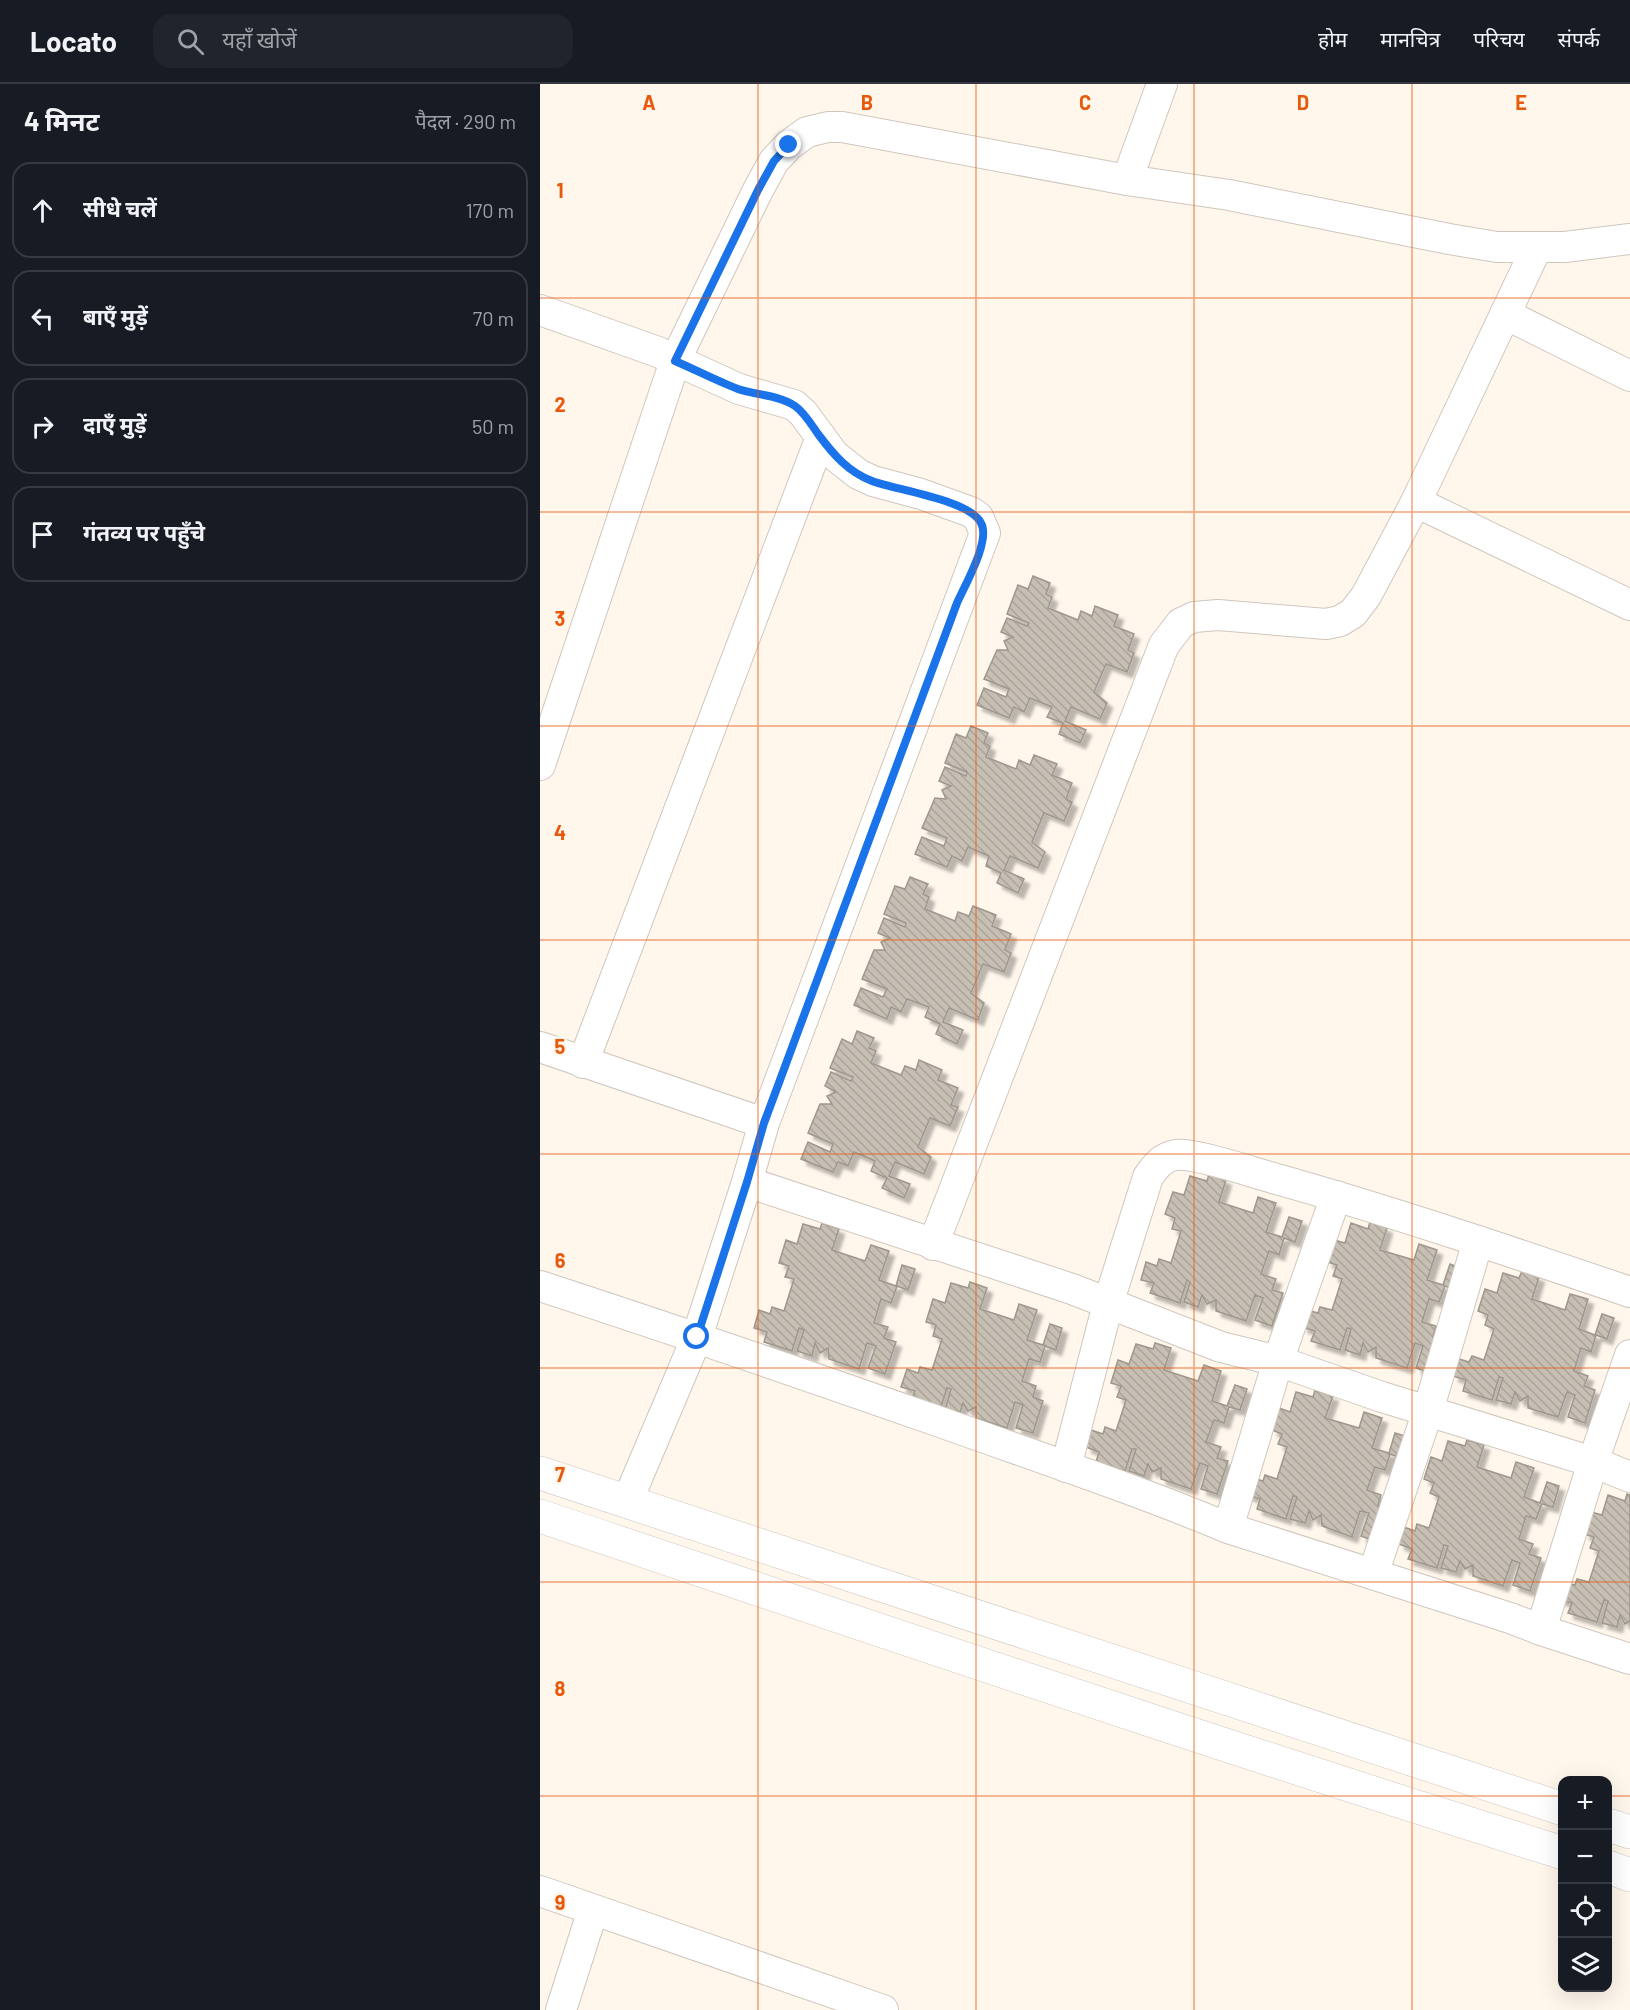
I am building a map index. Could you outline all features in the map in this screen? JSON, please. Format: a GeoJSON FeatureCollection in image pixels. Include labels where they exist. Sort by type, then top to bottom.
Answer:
{"type":"FeatureCollection","features":[{"type":"Feature","properties":{"kind":"street"},"geometry":{"type":"LineString","coordinates":[[1127,180],[1162,84]]}},
{"type":"Feature","properties":{"kind":"street"},"geometry":{"type":"LineString","coordinates":[[540,765],[675,361],[774,161],[789,145],[807,132],[828,127],[842,127],[1127,180],[1229,195],[1497,247],[1565,247],[1630,239]]}},
{"type":"Feature","properties":{"kind":"street"},"geometry":{"type":"LineString","coordinates":[[933,1245],[1170,634],[1181,623],[1194,617],[1218,615],[1326,624],[1340,621],[1353,613],[1366,596],[1416,502],[1537,247]]}},
{"type":"Feature","properties":{"kind":"street"},"geometry":{"type":"LineString","coordinates":[[540,310],[658,352],[739,389],[794,405],[803,413],[834,455],[858,474],[873,482],[921,494],[971,512],[978,517],[985,533],[981,549],[957,603],[764,1123],[697,1337],[627,1502]]}},
{"type":"Feature","properties":{"kind":"street"},"geometry":{"type":"LineString","coordinates":[[1505,314],[1630,376]]}},
{"type":"Feature","properties":{"kind":"street"},"geometry":{"type":"LineString","coordinates":[[583,1062],[821,437]]}},
{"type":"Feature","properties":{"kind":"street"},"geometry":{"type":"LineString","coordinates":[[1416,502],[1630,605]]}},
{"type":"Feature","properties":{"kind":"street"},"geometry":{"type":"LineString","coordinates":[[540,1047],[764,1123]]}},
{"type":"Feature","properties":{"kind":"street"},"geometry":{"type":"LineString","coordinates":[[1066,1467],[1108,1304],[1148,1177],[1159,1162],[1175,1155],[1190,1156],[1336,1196],[1630,1292]]}},
{"type":"Feature","properties":{"kind":"street"},"geometry":{"type":"LineString","coordinates":[[747,1182],[1072,1289],[1221,1347],[1278,1361],[1428,1411],[1593,1462],[1630,1477]]}},
{"type":"Feature","properties":{"kind":"street"},"geometry":{"type":"LineString","coordinates":[[1227,1528],[1278,1361],[1336,1196]]}},
{"type":"Feature","properties":{"kind":"street"},"geometry":{"type":"LineString","coordinates":[[1373,1574],[1428,1411],[1478,1241]]}},
{"type":"Feature","properties":{"kind":"street"},"geometry":{"type":"LineString","coordinates":[[540,1286],[697,1337],[1066,1467],[1227,1528],[1510,1618],[1630,1659]]}},
{"type":"Feature","properties":{"kind":"street"},"geometry":{"type":"LineString","coordinates":[[1541,1630],[1593,1462],[1630,1355]]}},
{"type":"Feature","properties":{"kind":"street"},"geometry":{"type":"LineString","coordinates":[[540,1473],[1558,1807]]}},
{"type":"Feature","properties":{"kind":"street"},"geometry":{"type":"LineString","coordinates":[[540,1516],[1386,1798],[1558,1848]]}},
{"type":"Feature","properties":{"kind":"street"},"geometry":{"type":"LineString","coordinates":[[1132,1715],[1144,1670]]}},
{"type":"Feature","properties":{"kind":"street"},"geometry":{"type":"LineString","coordinates":[[1612,1868],[1630,1875]]}},
{"type":"Feature","properties":{"kind":"street"},"geometry":{"type":"LineString","coordinates":[[540,1890],[830,2002],[883,2010]]}},
{"type":"Feature","properties":{"kind":"street"},"geometry":{"type":"LineString","coordinates":[[561,2010],[593,1910]]}},
{"type":"Feature","properties":{"kind":"building"},"geometry":{"type":"Polygon","coordinates":[[[1033,576],[1050,583],[1046,594],[1052,597],[1048,608],[1078,620],[1081,611],[1092,616],[1095,606],[1118,615],[1114,626],[1134,634],[1128,650],[1134,653],[1127,672],[1106,664],[1094,692],[1107,703],[1100,719],[1071,707],[1065,721],[1086,730],[1080,743],[1059,734],[1063,723],[1047,717],[1052,707],[1030,698],[1024,712],[1014,707],[1009,718],[977,705],[984,688],[1006,697],[1009,689],[984,679],[997,650],[1008,650],[1004,641],[1013,637],[1001,632],[1007,618],[1027,626],[1029,623],[1007,614],[1018,585],[1028,589],[1033,576]]]}},
{"type":"Feature","properties":{"kind":"building"},"geometry":{"type":"Polygon","coordinates":[[[971,726],[988,733],[984,743],[990,746],[986,757],[1016,769],[1019,760],[1030,765],[1034,755],[1057,764],[1052,775],[1072,783],[1066,799],[1072,802],[1064,821],[1044,813],[1032,842],[1045,852],[1038,868],[1010,856],[1004,870],[1024,879],[1018,893],[997,883],[1001,873],[986,866],[989,856],[968,847],[962,861],[952,856],[947,867],[915,854],[922,837],[944,846],[947,838],[922,828],[935,798],[946,799],[942,790],[951,786],[939,781],[945,767],[966,776],[967,772],[945,763],[956,734],[966,738],[971,726]]]}},
{"type":"Feature","properties":{"kind":"building"},"geometry":{"type":"Polygon","coordinates":[[[910,877],[928,884],[923,894],[929,897],[925,909],[955,921],[958,912],[969,916],[973,906],[996,915],[992,926],[1011,934],[1005,950],[1011,953],[1004,972],[983,964],[971,993],[984,1003],[978,1020],[949,1008],[943,1022],[963,1030],[957,1044],[936,1034],[940,1024],[925,1017],[929,1007],[907,999],[901,1012],[891,1007],[887,1019],[854,1005],[861,988],[883,997],[887,989],[862,979],[874,950],[885,950],[881,942],[890,938],[878,933],[884,918],[905,927],[906,923],[884,914],[895,886],[905,889],[910,877]]]}},
{"type":"Feature","properties":{"kind":"building"},"geometry":{"type":"Polygon","coordinates":[[[857,1031],[874,1038],[869,1048],[876,1051],[871,1063],[901,1075],[905,1066],[916,1070],[919,1060],[942,1070],[938,1080],[958,1088],[951,1105],[958,1107],[950,1126],[930,1118],[918,1147],[931,1157],[924,1174],[895,1162],[889,1176],[910,1184],[904,1198],[882,1188],[887,1178],[871,1171],[875,1161],[854,1152],[848,1166],[838,1162],[833,1172],[801,1159],[808,1142],[830,1152],[833,1144],[808,1133],[820,1104],[832,1104],[827,1096],[836,1092],[825,1086],[831,1072],[851,1081],[853,1077],[830,1068],[842,1039],[852,1044],[857,1031]]]}},
{"type":"Feature","properties":{"kind":"building"},"geometry":{"type":"Polygon","coordinates":[[[1209,1174],[1226,1180],[1219,1202],[1253,1213],[1258,1197],[1276,1203],[1266,1232],[1282,1237],[1289,1217],[1302,1221],[1295,1242],[1284,1238],[1279,1255],[1269,1251],[1261,1274],[1276,1279],[1272,1290],[1283,1293],[1272,1326],[1255,1320],[1263,1298],[1255,1295],[1246,1321],[1216,1311],[1216,1300],[1207,1304],[1202,1295],[1198,1307],[1184,1302],[1190,1282],[1187,1280],[1180,1303],[1150,1293],[1154,1283],[1141,1280],[1146,1262],[1157,1266],[1159,1259],[1171,1263],[1181,1231],[1172,1229],[1175,1218],[1165,1214],[1173,1192],[1184,1195],[1190,1176],[1207,1181],[1209,1174]]]}},
{"type":"Feature","properties":{"kind":"building"},"geometry":{"type":"Polygon","coordinates":[[[1370,1222],[1387,1228],[1380,1250],[1414,1260],[1419,1244],[1437,1250],[1427,1280],[1443,1285],[1450,1264],[1463,1269],[1456,1290],[1445,1286],[1439,1302],[1429,1299],[1422,1322],[1436,1326],[1433,1337],[1444,1341],[1433,1374],[1416,1368],[1423,1346],[1415,1343],[1407,1368],[1376,1358],[1376,1347],[1368,1352],[1363,1343],[1360,1355],[1345,1350],[1351,1329],[1347,1328],[1340,1350],[1311,1341],[1315,1331],[1302,1327],[1307,1310],[1318,1313],[1320,1307],[1332,1310],[1342,1279],[1333,1276],[1337,1265],[1327,1262],[1334,1240],[1345,1243],[1351,1223],[1368,1229],[1370,1222]]]}},
{"type":"Feature","properties":{"kind":"building"},"geometry":{"type":"Polygon","coordinates":[[[822,1223],[839,1229],[832,1250],[865,1261],[871,1245],[889,1251],[879,1280],[896,1286],[902,1265],[915,1269],[908,1290],[897,1286],[891,1303],[881,1299],[874,1323],[888,1327],[884,1338],[896,1342],[885,1374],[868,1368],[876,1346],[867,1343],[859,1369],[829,1359],[828,1348],[820,1353],[815,1343],[812,1356],[797,1351],[804,1330],[799,1328],[792,1351],[764,1342],[767,1332],[754,1328],[759,1310],[770,1314],[772,1307],[784,1311],[794,1279],[785,1277],[789,1266],[779,1263],[786,1240],[797,1244],[803,1224],[820,1229],[822,1223]]]}},
{"type":"Feature","properties":{"kind":"building"},"geometry":{"type":"Polygon","coordinates":[[[1522,1271],[1539,1277],[1532,1299],[1565,1310],[1570,1294],[1588,1299],[1579,1329],[1595,1335],[1602,1314],[1614,1318],[1607,1339],[1596,1335],[1591,1352],[1581,1348],[1574,1371],[1588,1376],[1584,1386],[1595,1390],[1585,1423],[1568,1417],[1575,1395],[1567,1392],[1558,1417],[1528,1408],[1528,1396],[1520,1401],[1515,1392],[1511,1404],[1496,1400],[1503,1378],[1499,1377],[1492,1400],[1463,1391],[1466,1380],[1453,1376],[1459,1359],[1469,1362],[1472,1356],[1484,1360],[1494,1329],[1485,1325],[1488,1315],[1478,1311],[1485,1289],[1497,1293],[1503,1273],[1519,1278],[1522,1271]]]}},
{"type":"Feature","properties":{"kind":"building"},"geometry":{"type":"Polygon","coordinates":[[[970,1282],[987,1288],[980,1309],[1014,1320],[1019,1304],[1037,1310],[1027,1340],[1043,1345],[1050,1324],[1062,1328],[1056,1350],[1045,1346],[1040,1362],[1029,1359],[1022,1381],[1036,1386],[1033,1397],[1043,1401],[1033,1433],[1016,1428],[1023,1405],[1015,1402],[1007,1428],[976,1418],[976,1407],[968,1411],[963,1403],[959,1415],[945,1410],[951,1389],[947,1388],[940,1410],[911,1401],[915,1391],[901,1387],[907,1369],[918,1373],[920,1367],[932,1370],[942,1339],[933,1336],[936,1325],[926,1322],[933,1299],[945,1303],[951,1283],[968,1288],[970,1282]]]}},
{"type":"Feature","properties":{"kind":"building"},"geometry":{"type":"Polygon","coordinates":[[[1155,1343],[1171,1348],[1164,1370],[1198,1381],[1204,1365],[1221,1371],[1212,1401],[1227,1406],[1235,1385],[1247,1389],[1240,1410],[1229,1407],[1224,1423],[1214,1420],[1206,1442],[1221,1447],[1217,1458],[1228,1461],[1217,1494],[1201,1489],[1208,1466],[1200,1463],[1191,1489],[1161,1479],[1161,1468],[1152,1472],[1148,1464],[1144,1476],[1129,1471],[1136,1449],[1132,1449],[1125,1471],[1096,1462],[1099,1452],[1086,1447],[1091,1430],[1103,1434],[1105,1427],[1116,1431],[1126,1400],[1117,1397],[1121,1386],[1111,1383],[1118,1360],[1129,1364],[1136,1344],[1153,1349],[1155,1343]]]}},
{"type":"Feature","properties":{"kind":"building"},"geometry":{"type":"Polygon","coordinates":[[[1315,1390],[1333,1396],[1325,1418],[1359,1428],[1364,1412],[1382,1418],[1372,1448],[1389,1453],[1395,1433],[1408,1437],[1401,1458],[1390,1454],[1385,1470],[1375,1467],[1367,1490],[1381,1495],[1378,1505],[1389,1509],[1378,1542],[1361,1536],[1369,1513],[1360,1511],[1352,1537],[1322,1526],[1321,1515],[1313,1520],[1309,1511],[1305,1523],[1290,1519],[1297,1497],[1293,1496],[1286,1519],[1257,1509],[1260,1499],[1247,1495],[1252,1478],[1263,1481],[1265,1475],[1277,1479],[1287,1447],[1278,1444],[1282,1434],[1272,1430],[1279,1408],[1290,1412],[1296,1392],[1313,1397],[1315,1390]]]}},
{"type":"Feature","properties":{"kind":"building"},"geometry":{"type":"Polygon","coordinates":[[[1467,1440],[1484,1445],[1477,1467],[1511,1478],[1516,1462],[1534,1468],[1524,1497],[1540,1503],[1547,1482],[1559,1486],[1553,1507],[1542,1504],[1536,1519],[1526,1516],[1519,1539],[1533,1544],[1529,1554],[1541,1558],[1530,1591],[1513,1585],[1520,1563],[1512,1560],[1503,1586],[1473,1576],[1473,1565],[1465,1569],[1460,1561],[1456,1572],[1441,1568],[1448,1546],[1444,1545],[1437,1568],[1408,1559],[1412,1549],[1399,1544],[1404,1527],[1415,1531],[1417,1524],[1429,1528],[1439,1497],[1430,1493],[1434,1483],[1424,1479],[1431,1457],[1442,1461],[1448,1441],[1465,1446],[1467,1440]]]}},
{"type":"Feature","properties":{"kind":"building"},"geometry":{"type":"Polygon","coordinates":[[[1627,1494],[1630,1495],[1630,1621],[1625,1624],[1620,1615],[1617,1627],[1602,1623],[1608,1601],[1604,1600],[1597,1622],[1568,1613],[1572,1603],[1558,1599],[1564,1582],[1575,1585],[1577,1579],[1589,1582],[1599,1551],[1590,1548],[1594,1537],[1584,1534],[1591,1512],[1602,1515],[1608,1495],[1625,1501],[1627,1494]]]}},
{"type":"Feature","properties":{"kind":"route"},"geometry":{"type":"LineString","coordinates":[[697,1337],[764,1123],[957,603],[981,549],[985,533],[978,517],[971,512],[921,494],[873,482],[844,465],[794,405],[739,389],[675,361],[758,190],[774,161],[789,145]]}}]}
